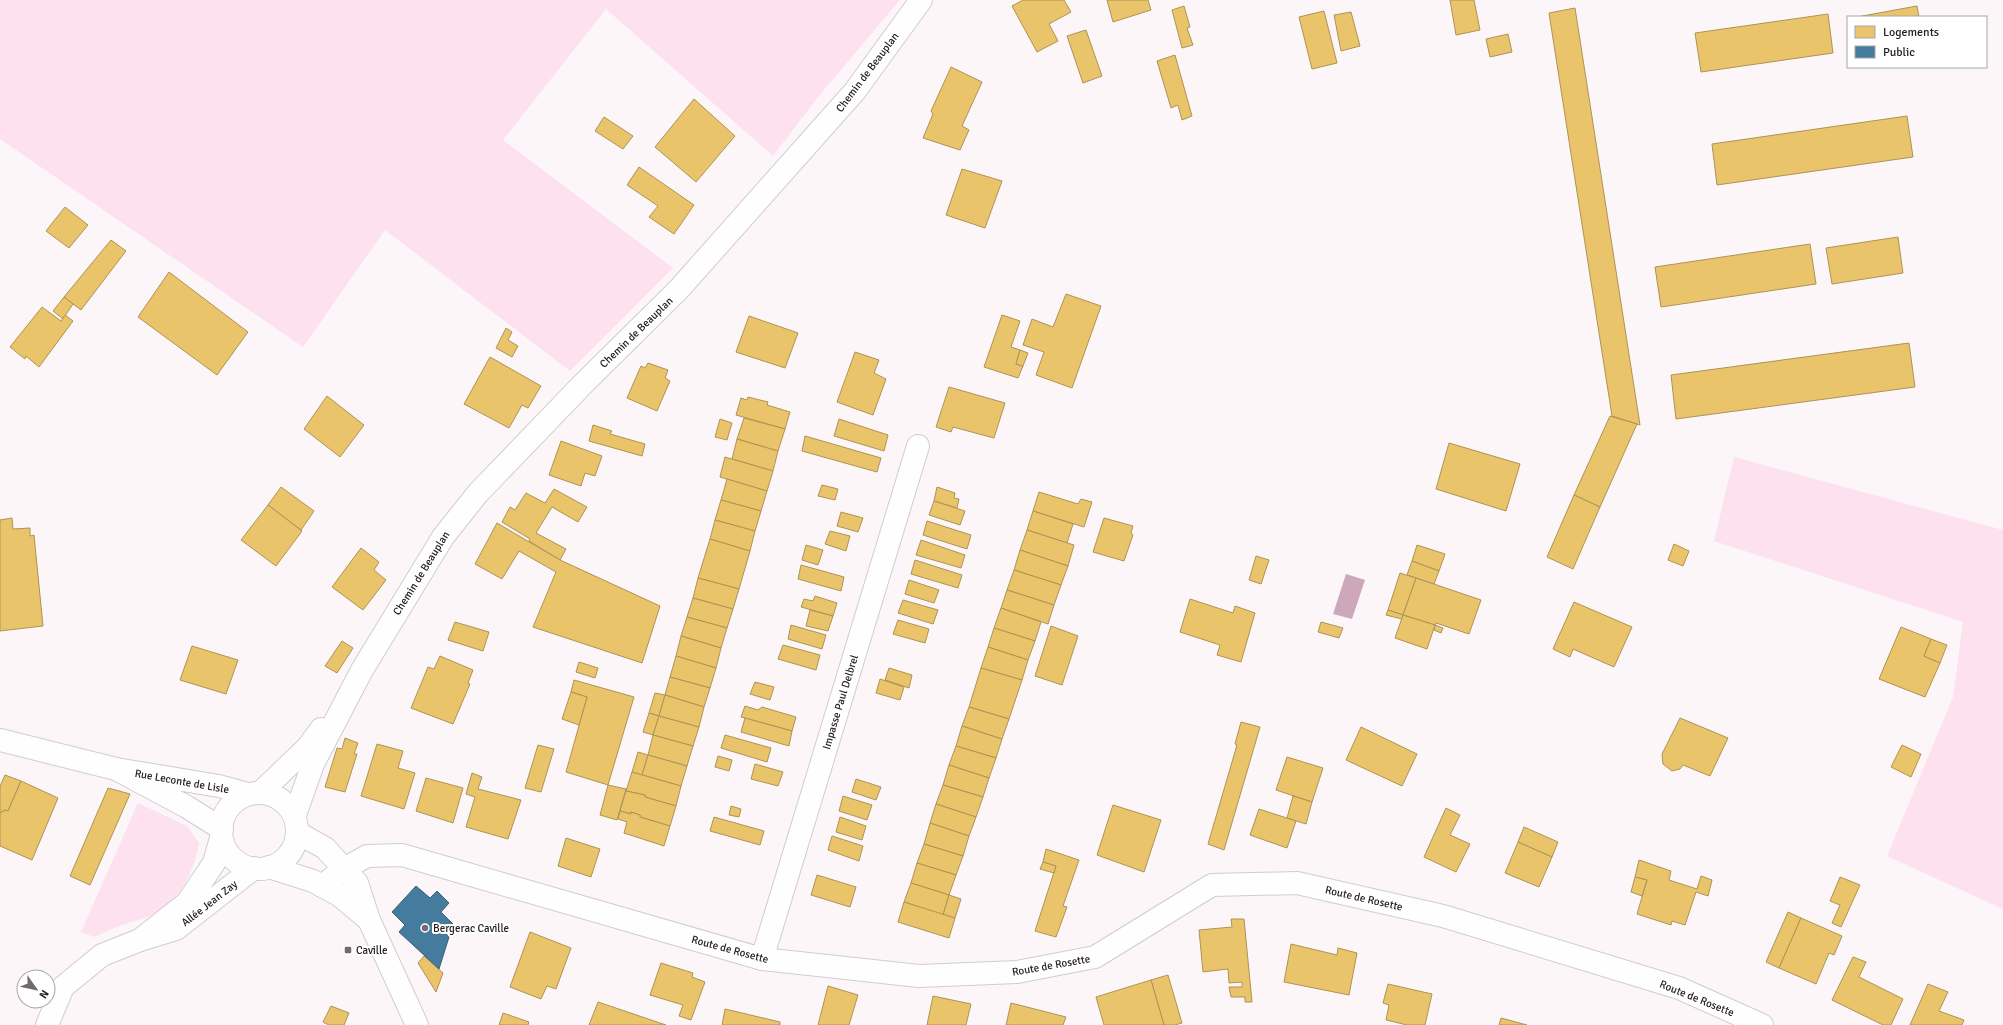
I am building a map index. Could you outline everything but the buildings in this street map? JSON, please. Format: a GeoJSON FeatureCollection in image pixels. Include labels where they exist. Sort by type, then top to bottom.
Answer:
{"type":"FeatureCollection","features":[{"type":"Feature","properties":{"kind":"street","name":"Chemin de Beauplan"},"geometry":{"type":"LineString","coordinates":[[254,794],[308,747],[362,670],[443,537],[478,493],[583,384],[679,289],[855,91],[921,0]]}},
{"type":"Feature","properties":{"kind":"street","name":"Impasse Paul Delbrel"},"geometry":{"type":"LineString","coordinates":[[762,959],[918,446]]}},
{"type":"Feature","properties":{"kind":"street","name":"Chemin de Beauplan"},"geometry":{"type":"LineString","coordinates":[[296,824],[313,764],[362,670]]}},
{"type":"Feature","properties":{"kind":"street","name":"Rue Leconte de Lisle"},"geometry":{"type":"LineString","coordinates":[[0,740],[116,769],[219,786],[254,794]]}},
{"type":"Feature","properties":{"kind":"street","name":"Rue Leconte de Lisle"},"geometry":{"type":"LineString","coordinates":[[116,769],[187,807],[222,833]]}},
{"type":"Feature","properties":{"kind":"street"},"geometry":{"type":"LineString","coordinates":[[296,824],[293,850],[280,864],[261,867],[244,866],[229,855],[222,833],[222,820],[232,804],[254,794],[266,793],[283,800],[296,824],[325,848],[357,883],[369,920],[417,1025]]}},
{"type":"Feature","properties":{"kind":"street","name":"Allée Jean Zay"},"geometry":{"type":"LineString","coordinates":[[140,940],[187,902],[214,863],[222,833]]}},
{"type":"Feature","properties":{"kind":"street","name":"Route de Rosette"},"geometry":{"type":"LineString","coordinates":[[322,886],[344,869],[367,856],[402,855],[762,959],[919,976],[1017,972],[1095,957],[1212,885],[1297,883],[1443,916],[1678,988],[1762,1025]]}},
{"type":"Feature","properties":{"kind":"street"},"geometry":{"type":"LineString","coordinates":[[261,867],[322,886],[339,895],[369,920]]}},
{"type":"Feature","properties":{"kind":"street","name":"Allée Jean Zay"},"geometry":{"type":"LineString","coordinates":[[47,1025],[63,987],[102,955],[140,940],[176,929],[261,867]]}},
{"type":"Feature","properties":{"kind":"shaded area"},"geometry":{"type":"Polygon","coordinates":[[[0,0],[900,0],[818,97],[773,156],[606,9],[503,140],[673,268],[570,371],[385,230],[303,347],[0,139],[0,0]]]}},
{"type":"Feature","properties":{"kind":"shaded area"},"geometry":{"type":"Polygon","coordinates":[[[1734,457],[2003,530],[2003,909],[1887,856],[1953,697],[1963,622],[1714,541],[1734,457]]]}},
{"type":"Feature","properties":{"kind":"shaded area"},"geometry":{"type":"Polygon","coordinates":[[[1346,574],[1365,580],[1352,619],[1333,614],[1346,574]]]}},
{"type":"Feature","properties":{"kind":"shaded area"},"geometry":{"type":"Polygon","coordinates":[[[138,803],[187,826],[199,843],[194,864],[179,893],[163,908],[151,915],[119,926],[94,937],[81,932],[138,803]]]}},
{"type":"Feature","properties":{"kind":"place","name":"Bergerac Caville"},"geometry":{"type":"Point","coordinates":[425,928]}},
{"type":"Feature","properties":{"kind":"place","name":"Caville"},"geometry":{"type":"Point","coordinates":[348,950]}}]}
